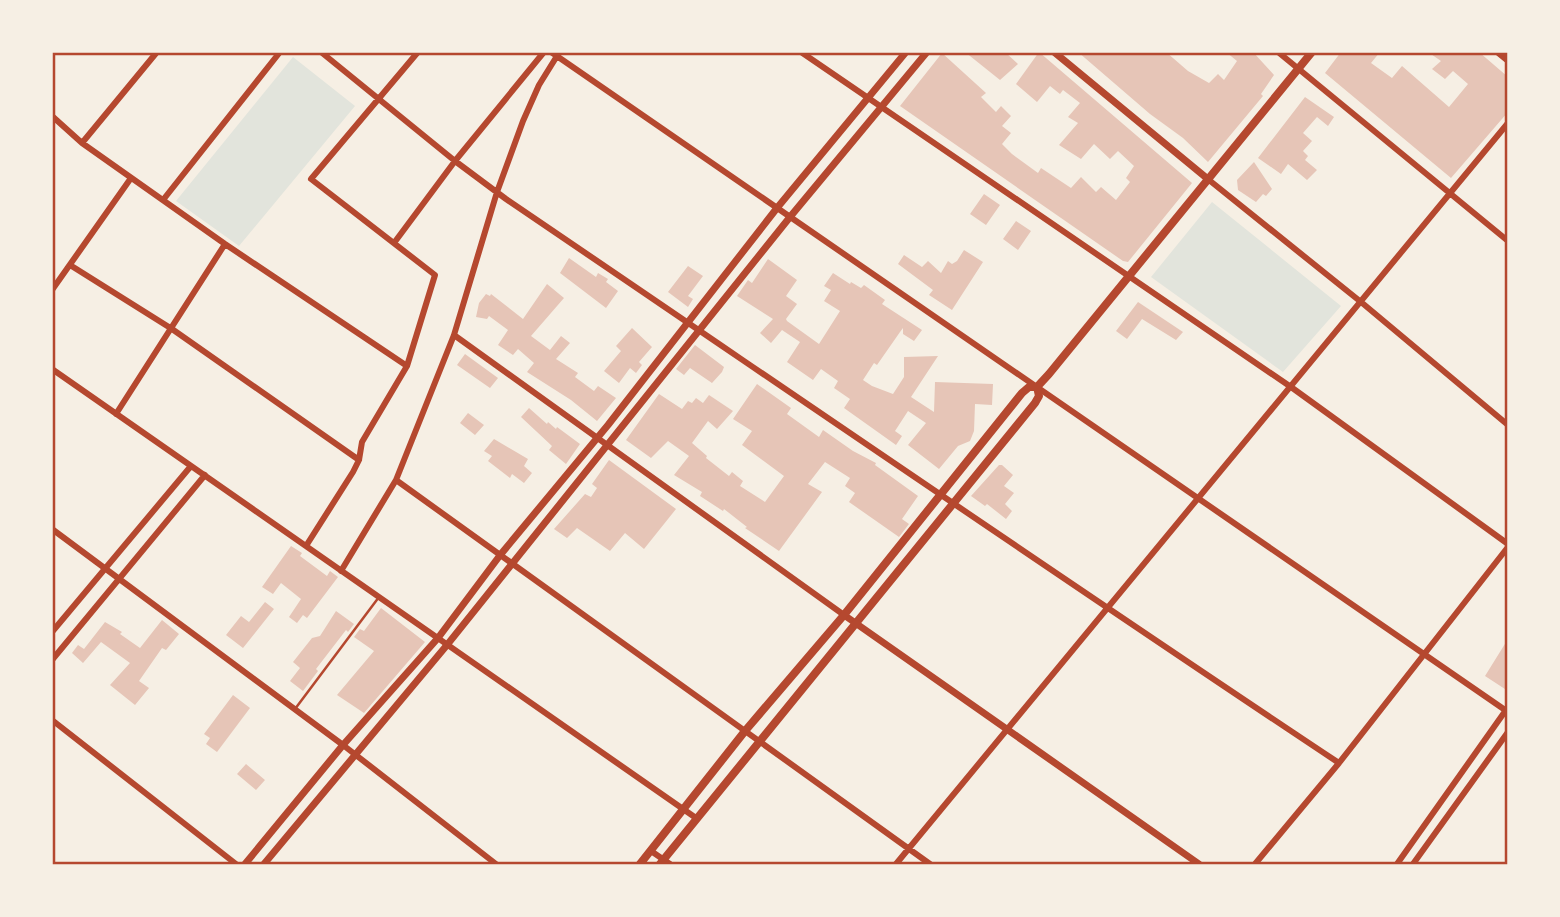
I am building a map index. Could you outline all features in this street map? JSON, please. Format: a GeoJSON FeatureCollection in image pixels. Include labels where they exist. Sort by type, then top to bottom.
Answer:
{"type":"FeatureCollection","features":[{"type":"Feature","properties":{"kind":"main road"},"geometry":{"type":"LineString","coordinates":[[1037,387],[1312,52]]}},
{"type":"Feature","properties":{"kind":"main road"},"geometry":{"type":"LineString","coordinates":[[640,864],[1022,393],[1029,387],[1037,387]]}},
{"type":"Feature","properties":{"kind":"main road"},"geometry":{"type":"LineString","coordinates":[[665,863],[696,818],[1035,403],[1039,396],[1037,387]]}},
{"type":"Feature","properties":{"kind":"street"},"geometry":{"type":"LineString","coordinates":[[82,142],[157,52]]}},
{"type":"Feature","properties":{"kind":"street"},"geometry":{"type":"LineString","coordinates":[[163,200],[280,52]]}},
{"type":"Feature","properties":{"kind":"street"},"geometry":{"type":"LineString","coordinates":[[321,52],[455,161],[498,192],[1108,609],[1339,763]]}},
{"type":"Feature","properties":{"kind":"street"},"geometry":{"type":"LineString","coordinates":[[306,546],[359,460],[362,442],[407,366],[435,275],[310,178],[418,52]]}},
{"type":"Feature","properties":{"kind":"street"},"geometry":{"type":"LineString","coordinates":[[394,243],[455,161],[544,52]]}},
{"type":"Feature","properties":{"kind":"street"},"geometry":{"type":"LineString","coordinates":[[801,52],[1291,387],[1507,546],[1339,763],[1255,864]]}},
{"type":"Feature","properties":{"kind":"street"},"geometry":{"type":"LineString","coordinates":[[245,864],[343,745],[438,638],[501,554],[598,437],[777,208],[906,52]]}},
{"type":"Feature","properties":{"kind":"street"},"geometry":{"type":"LineString","coordinates":[[264,864],[447,645],[790,217],[927,52]]}},
{"type":"Feature","properties":{"kind":"street"},"geometry":{"type":"LineString","coordinates":[[1054,52],[1361,302],[1507,425]]}},
{"type":"Feature","properties":{"kind":"street"},"geometry":{"type":"LineString","coordinates":[[1278,52],[1507,241]]}},
{"type":"Feature","properties":{"kind":"street"},"geometry":{"type":"LineString","coordinates":[[1497,52],[1507,61]]}},
{"type":"Feature","properties":{"kind":"street"},"geometry":{"type":"LineString","coordinates":[[341,571],[396,480],[454,335],[523,121],[554,54],[1506,711],[1397,864]]}},
{"type":"Feature","properties":{"kind":"street"},"geometry":{"type":"LineString","coordinates":[[52,116],[82,142],[225,244],[407,366]]}},
{"type":"Feature","properties":{"kind":"street"},"geometry":{"type":"LineString","coordinates":[[895,864],[1507,123]]}},
{"type":"Feature","properties":{"kind":"street"},"geometry":{"type":"LineString","coordinates":[[52,290],[131,177]]}},
{"type":"Feature","properties":{"kind":"street"},"geometry":{"type":"LineString","coordinates":[[116,414],[225,244]]}},
{"type":"Feature","properties":{"kind":"street"},"geometry":{"type":"LineString","coordinates":[[70,265],[172,329],[359,460]]}},
{"type":"Feature","properties":{"kind":"street"},"geometry":{"type":"LineString","coordinates":[[454,335],[844,615],[1199,864]]}},
{"type":"Feature","properties":{"kind":"street"},"geometry":{"type":"LineString","coordinates":[[52,369],[696,818]]}},
{"type":"Feature","properties":{"kind":"street"},"geometry":{"type":"LineString","coordinates":[[52,632],[191,466]]}},
{"type":"Feature","properties":{"kind":"street"},"geometry":{"type":"LineString","coordinates":[[52,660],[205,475]]}},
{"type":"Feature","properties":{"kind":"street"},"geometry":{"type":"LineString","coordinates":[[396,480],[930,864]]}},
{"type":"Feature","properties":{"kind":"street"},"geometry":{"type":"LineString","coordinates":[[52,528],[343,745],[496,864]]}},
{"type":"Feature","properties":{"kind":"street"},"geometry":{"type":"LineString","coordinates":[[52,720],[236,864]]}},
{"type":"Feature","properties":{"kind":"street"},"geometry":{"type":"LineString","coordinates":[[1413,864],[1507,732]]}},
{"type":"Feature","properties":{"kind":"street"},"geometry":{"type":"LineString","coordinates":[[651,851],[665,863]]}},
{"type":"Feature","properties":{"kind":"lane"},"geometry":{"type":"LineString","coordinates":[[295,709],[379,597]]}},
{"type":"Feature","properties":{"kind":"shaded area"},"geometry":{"type":"Polygon","coordinates":[[[293,57],[355,106],[239,246],[176,201],[293,57]]]}},
{"type":"Feature","properties":{"kind":"shaded area"},"geometry":{"type":"Polygon","coordinates":[[[1212,202],[1341,306],[1283,372],[1151,277],[1212,202]]]}},
{"type":"Feature","properties":{"kind":"building"},"geometry":{"type":"Polygon","coordinates":[[[965,52],[1005,52],[1018,64],[1000,80],[965,52]]]}},
{"type":"Feature","properties":{"kind":"building"},"geometry":{"type":"Polygon","coordinates":[[[1039,52],[1192,183],[1128,262],[900,106],[942,53],[986,93],[981,97],[996,112],[1001,106],[1011,116],[1002,126],[1011,133],[1002,144],[1012,154],[1038,173],[1041,168],[1071,188],[1081,177],[1096,192],[1101,187],[1116,200],[1130,182],[1126,178],[1134,166],[1118,151],[1110,159],[1094,144],[1081,159],[1059,145],[1078,123],[1068,117],[1080,103],[1063,90],[1060,94],[1050,86],[1037,102],[1016,84],[1039,52]]]}},
{"type":"Feature","properties":{"kind":"building"},"geometry":{"type":"Polygon","coordinates":[[[1078,52],[1166,52],[1188,71],[1209,83],[1218,74],[1224,80],[1237,61],[1226,52],[1253,52],[1274,75],[1261,94],[1263,96],[1208,162],[1183,138],[1150,114],[1078,52]]]}},
{"type":"Feature","properties":{"kind":"building"},"geometry":{"type":"Polygon","coordinates":[[[1341,52],[1380,52],[1371,63],[1392,78],[1402,66],[1449,107],[1468,84],[1453,71],[1445,79],[1432,69],[1441,61],[1428,52],[1479,52],[1508,77],[1508,112],[1451,178],[1325,73],[1341,52]]]}},
{"type":"Feature","properties":{"kind":"building"},"geometry":{"type":"Polygon","coordinates":[[[1305,97],[1334,117],[1328,126],[1317,117],[1303,133],[1312,141],[1303,151],[1308,156],[1305,160],[1317,170],[1307,180],[1288,164],[1281,174],[1258,158],[1305,97]]]}},
{"type":"Feature","properties":{"kind":"building"},"geometry":{"type":"Polygon","coordinates":[[[1254,162],[1272,189],[1256,202],[1238,190],[1237,180],[1254,162]]]}},
{"type":"Feature","properties":{"kind":"building"},"geometry":{"type":"Polygon","coordinates":[[[984,194],[1000,205],[986,225],[970,214],[984,194]]]}},
{"type":"Feature","properties":{"kind":"building"},"geometry":{"type":"Polygon","coordinates":[[[1016,221],[1031,231],[1018,250],[1003,239],[1016,221]]]}},
{"type":"Feature","properties":{"kind":"building"},"geometry":{"type":"Polygon","coordinates":[[[964,250],[983,262],[952,310],[929,295],[933,290],[898,264],[904,255],[922,267],[928,261],[941,273],[948,261],[952,264],[957,261],[964,250]]]}},
{"type":"Feature","properties":{"kind":"building"},"geometry":{"type":"Polygon","coordinates":[[[569,258],[596,277],[598,273],[608,279],[606,282],[618,291],[606,308],[560,273],[569,258]]]}},
{"type":"Feature","properties":{"kind":"building"},"geometry":{"type":"Polygon","coordinates":[[[768,259],[797,280],[786,296],[797,304],[787,321],[819,344],[840,311],[824,301],[831,290],[824,286],[833,273],[850,284],[851,282],[861,288],[864,285],[885,300],[882,304],[922,330],[914,341],[903,334],[903,328],[863,380],[872,386],[893,394],[904,377],[904,357],[938,356],[911,397],[934,412],[935,382],[993,384],[992,405],[975,404],[974,431],[970,441],[958,446],[939,469],[908,445],[926,423],[908,411],[895,431],[902,436],[896,445],[844,408],[850,399],[834,388],[838,381],[821,369],[813,380],[787,362],[800,342],[782,330],[771,343],[760,333],[773,319],[737,296],[748,280],[752,283],[768,259]]]}},
{"type":"Feature","properties":{"kind":"building"},"geometry":{"type":"Polygon","coordinates":[[[688,266],[703,276],[688,296],[693,299],[688,307],[668,292],[688,266]]]}},
{"type":"Feature","properties":{"kind":"building"},"geometry":{"type":"Polygon","coordinates":[[[547,284],[564,298],[531,336],[550,350],[561,336],[570,343],[556,359],[578,373],[575,377],[594,391],[598,386],[616,398],[597,421],[571,400],[527,372],[534,363],[518,349],[513,355],[498,345],[508,330],[489,316],[487,319],[476,317],[479,303],[486,294],[491,294],[523,319],[547,284]]]}},
{"type":"Feature","properties":{"kind":"building"},"geometry":{"type":"Polygon","coordinates":[[[1138,302],[1183,332],[1176,340],[1142,319],[1127,339],[1116,331],[1138,302]]]}},
{"type":"Feature","properties":{"kind":"building"},"geometry":{"type":"Polygon","coordinates":[[[632,328],[652,347],[639,362],[642,365],[636,373],[630,368],[619,383],[604,371],[621,351],[616,346],[632,328]]]}},
{"type":"Feature","properties":{"kind":"building"},"geometry":{"type":"Polygon","coordinates":[[[695,345],[724,367],[712,383],[690,368],[684,375],[676,369],[695,345]]]}},
{"type":"Feature","properties":{"kind":"building"},"geometry":{"type":"Polygon","coordinates":[[[465,354],[498,378],[490,388],[457,365],[465,354]]]}},
{"type":"Feature","properties":{"kind":"building"},"geometry":{"type":"Polygon","coordinates":[[[757,384],[791,408],[787,414],[819,437],[823,430],[876,463],[875,465],[918,496],[902,519],[909,524],[899,537],[849,502],[855,493],[845,486],[850,478],[825,462],[808,484],[822,492],[779,551],[745,528],[747,527],[724,509],[723,511],[700,496],[702,492],[674,475],[689,456],[668,441],[651,458],[626,440],[659,394],[682,409],[688,401],[692,403],[696,398],[703,403],[709,395],[733,411],[717,429],[708,421],[692,443],[729,476],[732,472],[743,481],[740,486],[765,502],[784,476],[742,445],[752,431],[733,419],[757,384]]]}},
{"type":"Feature","properties":{"kind":"building"},"geometry":{"type":"Polygon","coordinates":[[[529,408],[547,424],[548,422],[556,429],[557,427],[580,444],[566,464],[549,450],[552,446],[521,417],[529,408]]]}},
{"type":"Feature","properties":{"kind":"building"},"geometry":{"type":"Polygon","coordinates":[[[468,413],[484,425],[475,435],[460,423],[468,413]]]}},
{"type":"Feature","properties":{"kind":"building"},"geometry":{"type":"Polygon","coordinates":[[[494,439],[528,459],[524,466],[532,473],[524,483],[512,474],[510,478],[488,461],[492,456],[484,451],[494,439]]]}},
{"type":"Feature","properties":{"kind":"building"},"geometry":{"type":"Polygon","coordinates":[[[609,460],[676,509],[644,549],[625,533],[610,551],[577,528],[567,538],[554,529],[585,494],[591,497],[597,488],[592,484],[609,460]]]}},
{"type":"Feature","properties":{"kind":"building"},"geometry":{"type":"Polygon","coordinates":[[[999,465],[1013,475],[1004,486],[1014,493],[1005,504],[1012,511],[1006,519],[987,504],[985,506],[971,496],[999,465]]]}},
{"type":"Feature","properties":{"kind":"building"},"geometry":{"type":"Polygon","coordinates":[[[291,546],[327,576],[330,571],[338,577],[307,618],[303,615],[297,623],[289,617],[301,599],[281,583],[273,594],[262,587],[291,546]]]}},
{"type":"Feature","properties":{"kind":"building"},"geometry":{"type":"Polygon","coordinates":[[[265,602],[274,609],[243,648],[226,635],[241,616],[249,622],[265,602]]]}},
{"type":"Feature","properties":{"kind":"building"},"geometry":{"type":"Polygon","coordinates":[[[381,608],[425,642],[364,713],[337,695],[374,651],[354,637],[360,629],[364,631],[381,608]]]}},
{"type":"Feature","properties":{"kind":"building"},"geometry":{"type":"Polygon","coordinates":[[[336,611],[354,624],[348,632],[346,630],[316,669],[318,671],[303,691],[290,681],[300,668],[293,662],[312,638],[320,636],[336,611]]]}},
{"type":"Feature","properties":{"kind":"building"},"geometry":{"type":"Polygon","coordinates":[[[162,620],[179,634],[166,650],[162,648],[139,681],[149,688],[135,705],[110,685],[130,663],[101,642],[83,663],[72,653],[78,645],[84,649],[105,622],[122,632],[120,634],[140,648],[162,620]]]}},
{"type":"Feature","properties":{"kind":"building"},"geometry":{"type":"Polygon","coordinates":[[[1508,639],[1508,691],[1485,676],[1508,639]]]}},
{"type":"Feature","properties":{"kind":"building"},"geometry":{"type":"Polygon","coordinates":[[[233,695],[250,708],[217,752],[206,744],[210,738],[204,734],[233,695]]]}},
{"type":"Feature","properties":{"kind":"building"},"geometry":{"type":"Polygon","coordinates":[[[246,764],[265,780],[256,790],[237,774],[246,764]]]}}]}
